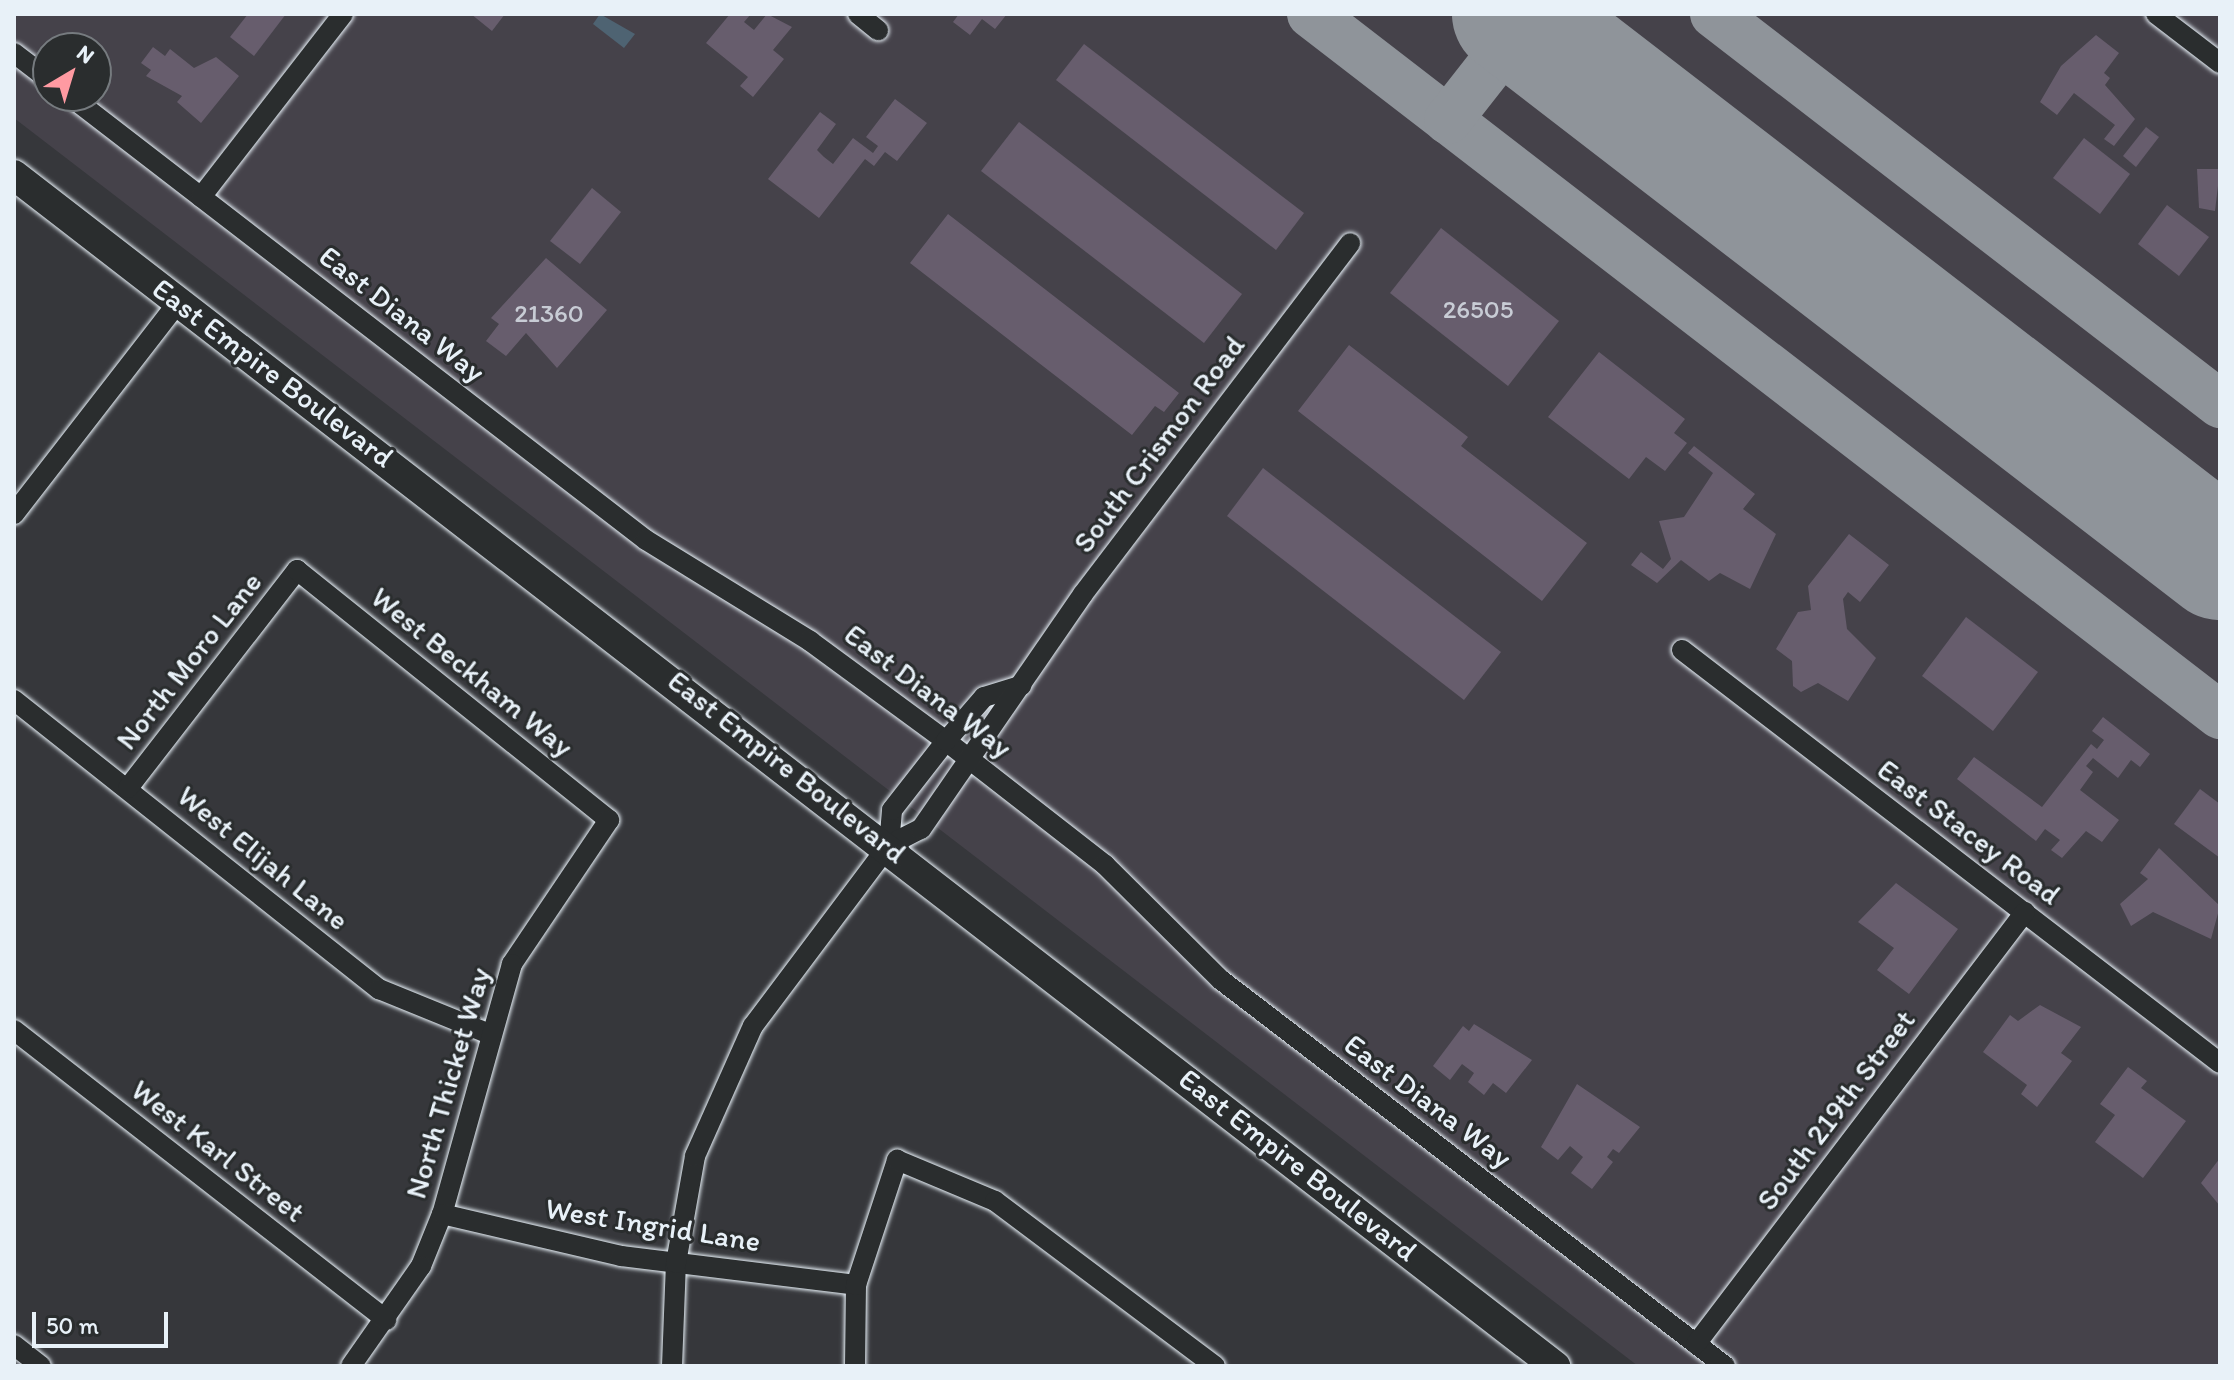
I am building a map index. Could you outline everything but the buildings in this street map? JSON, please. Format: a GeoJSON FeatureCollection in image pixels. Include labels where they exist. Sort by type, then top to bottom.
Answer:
{"type":"FeatureCollection","features":[{"type":"Feature","properties":{"kind":"street"},"geometry":{"type":"LineString","coordinates":[[201,197],[343,14]]}},
{"type":"Feature","properties":{"kind":"street"},"geometry":{"type":"LineString","coordinates":[[858,14],[878,30]]}},
{"type":"Feature","properties":{"kind":"street"},"geometry":{"type":"LineString","coordinates":[[2156,14],[2220,63]]}},
{"type":"Feature","properties":{"kind":"street"},"geometry":{"type":"LineString","coordinates":[[14,53],[32,67]]}},
{"type":"Feature","properties":{"kind":"street","name":"East Diana Way"},"geometry":{"type":"LineString","coordinates":[[91,112],[646,540],[810,641],[971,760],[1105,865],[1221,980],[1725,1366]]}},
{"type":"Feature","properties":{"kind":"street","name":"East Empire Boulevard"},"geometry":{"type":"LineString","coordinates":[[14,175],[889,845],[1555,1366]]}},
{"type":"Feature","properties":{"kind":"street","name":"South Crismon Road"},"geometry":{"type":"LineString","coordinates":[[889,845],[921,829],[1021,686],[1350,243]]}},
{"type":"Feature","properties":{"kind":"street"},"geometry":{"type":"LineString","coordinates":[[14,514],[179,301]]}},
{"type":"Feature","properties":{"kind":"street","name":"North Moro Lane"},"geometry":{"type":"LineString","coordinates":[[128,788],[297,570]]}},
{"type":"Feature","properties":{"kind":"street","name":"West Beckham Way"},"geometry":{"type":"LineString","coordinates":[[297,570],[609,820]]}},
{"type":"Feature","properties":{"kind":"street","name":"East Stacey Road"},"geometry":{"type":"LineString","coordinates":[[1682,650],[2220,1063]]}},
{"type":"Feature","properties":{"kind":"street"},"geometry":{"type":"LineString","coordinates":[[672,1366],[676,1263],[695,1156],[753,1026],[889,845],[892,810],[946,741],[984,697],[1021,686]]}},
{"type":"Feature","properties":{"kind":"street","name":"West Elijah Lane"},"geometry":{"type":"LineString","coordinates":[[14,700],[379,989],[490,1034]]}},
{"type":"Feature","properties":{"kind":"street","name":"North Thicket Way"},"geometry":{"type":"LineString","coordinates":[[351,1366],[421,1266],[442,1214],[512,964],[609,820]]}},
{"type":"Feature","properties":{"kind":"street","name":"South 219th Street"},"geometry":{"type":"LineString","coordinates":[[1696,1344],[2025,912]]}},
{"type":"Feature","properties":{"kind":"street","name":"West Karl Street"},"geometry":{"type":"LineString","coordinates":[[14,1030],[386,1320]]}},
{"type":"Feature","properties":{"kind":"street"},"geometry":{"type":"LineString","coordinates":[[855,1366],[856,1285],[897,1160],[995,1201],[1215,1366]]}},
{"type":"Feature","properties":{"kind":"street","name":"West Ingrid Lane"},"geometry":{"type":"LineString","coordinates":[[442,1214],[565,1246],[856,1285]]}},
{"type":"Feature","properties":{"kind":"street"},"geometry":{"type":"LineString","coordinates":[[14,1345],[41,1366]]}},
{"type":"Feature","properties":{"kind":"shaded area"},"geometry":{"type":"Polygon","coordinates":[[[14,14],[2220,14],[2220,1366],[1638,1366],[14,118],[14,14]]]}},
{"type":"Feature","properties":{"kind":"water"},"geometry":{"type":"Polygon","coordinates":[[[600,14],[635,34],[624,48],[593,24],[600,14]]]}},
{"type":"Feature","properties":{"kind":"taxiway"},"geometry":{"type":"LineString","coordinates":[[1311,14],[2220,715]]}},
{"type":"Feature","properties":{"kind":"taxiway"},"geometry":{"type":"LineString","coordinates":[[1448,120],[1531,14]]}},
{"type":"Feature","properties":{"kind":"taxiway"},"geometry":{"type":"LineString","coordinates":[[1714,14],[2220,404]]}},
{"type":"Feature","properties":{"kind":"runway"},"geometry":{"type":"LineString","coordinates":[[1513,14],[2220,559]]}}]}
